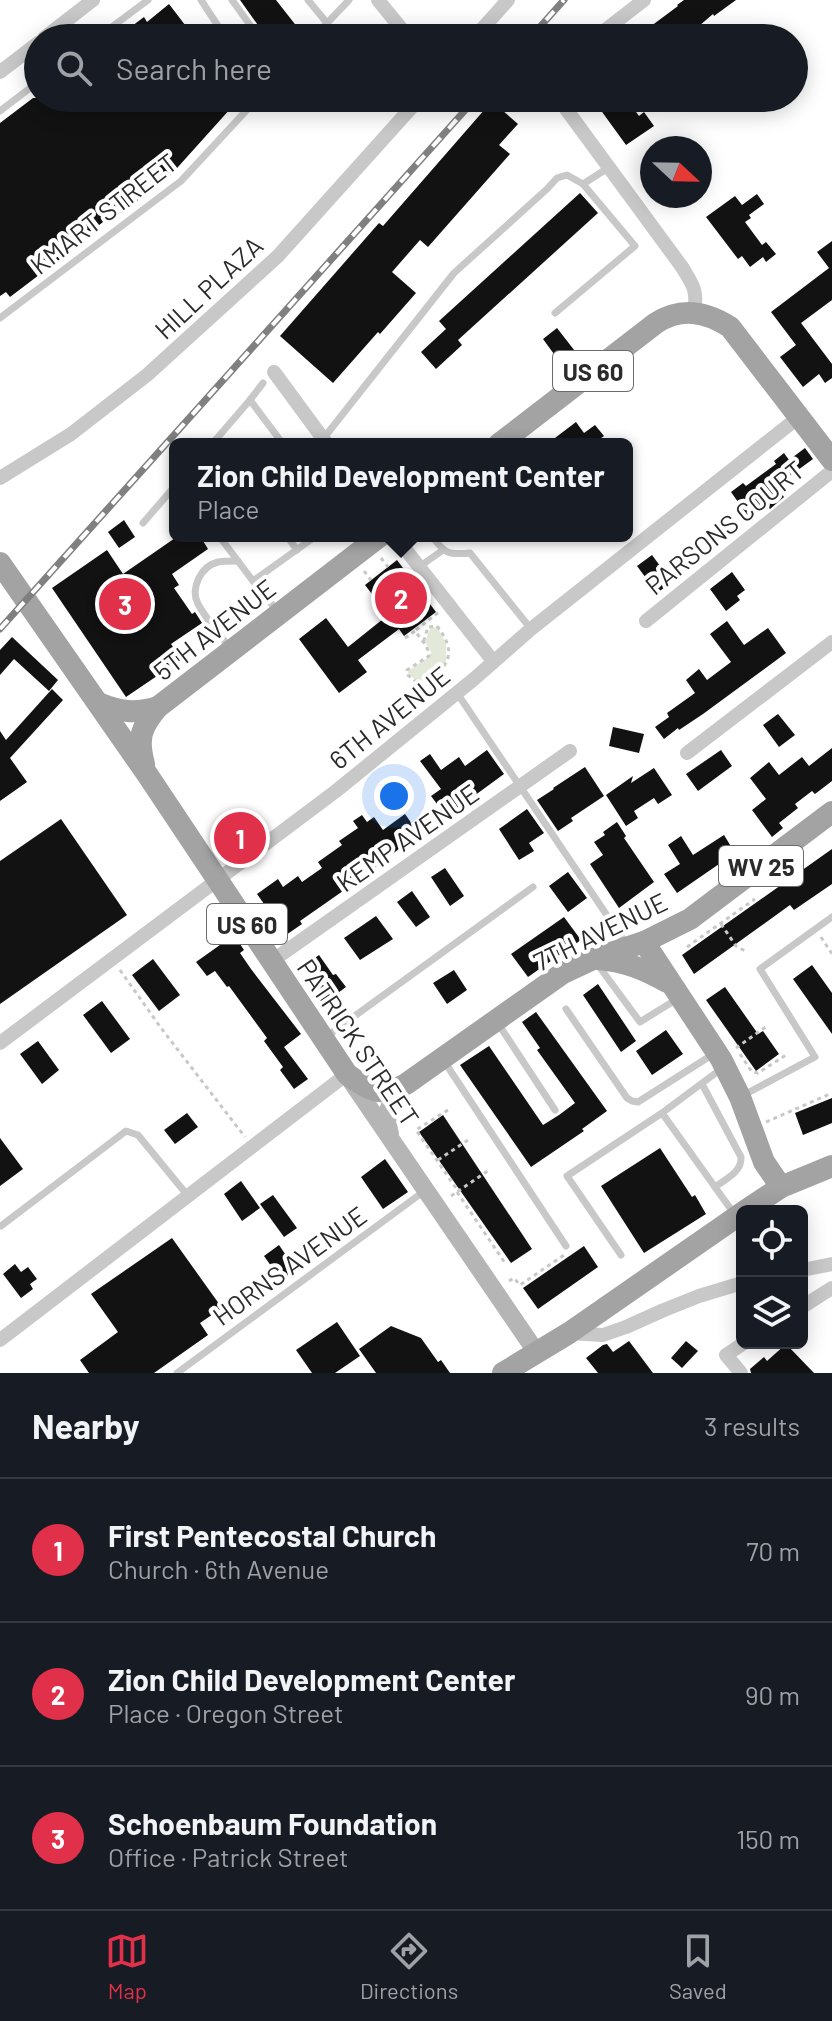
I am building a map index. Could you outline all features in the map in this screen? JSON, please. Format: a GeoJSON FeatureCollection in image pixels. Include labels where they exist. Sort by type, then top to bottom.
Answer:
{"type":"FeatureCollection","features":[{"type":"Feature","properties":{"kind":"main road"},"geometry":{"type":"LineString","coordinates":[[694,312],[730,327],[832,460]]}},
{"type":"Feature","properties":{"kind":"main road","name":"US 60"},"geometry":{"type":"LineString","coordinates":[[507,438],[656,323],[677,313],[694,312]]}},
{"type":"Feature","properties":{"kind":"main road","name":"5TH AVENUE"},"geometry":{"type":"LineString","coordinates":[[158,707],[367,550]]}},
{"type":"Feature","properties":{"kind":"main road","name":"PATRICK STREET"},"geometry":{"type":"LineString","coordinates":[[0,563],[147,774],[347,1074]]}},
{"type":"Feature","properties":{"kind":"main road"},"geometry":{"type":"LineString","coordinates":[[98,703],[121,712],[134,713],[158,707]]}},
{"type":"Feature","properties":{"kind":"main road"},"geometry":{"type":"LineString","coordinates":[[147,774],[140,740],[144,725],[158,707]]}},
{"type":"Feature","properties":{"kind":"main road","name":"7TH AVENUE"},"geometry":{"type":"LineString","coordinates":[[406,1084],[563,973],[690,919],[832,812]]}},
{"type":"Feature","properties":{"kind":"main road"},"geometry":{"type":"LineString","coordinates":[[636,944],[675,991],[720,1060],[740,1097],[764,1162],[781,1187]]}},
{"type":"Feature","properties":{"kind":"main road"},"geometry":{"type":"LineString","coordinates":[[593,959],[627,963],[643,969],[675,991]]}},
{"type":"Feature","properties":{"kind":"main road","name":"US 60"},"geometry":{"type":"LineString","coordinates":[[347,1074],[363,1086],[385,1092],[406,1084]]}},
{"type":"Feature","properties":{"kind":"main road"},"geometry":{"type":"LineString","coordinates":[[754,1205],[781,1187],[832,1166]]}},
{"type":"Feature","properties":{"kind":"main road"},"geometry":{"type":"LineString","coordinates":[[503,1373],[569,1333],[736,1217]]}},
{"type":"Feature","properties":{"kind":"street"},"geometry":{"type":"LineString","coordinates":[[62,24],[93,0]]}},
{"type":"Feature","properties":{"kind":"street"},"geometry":{"type":"LineString","coordinates":[[378,0],[398,24]]}},
{"type":"Feature","properties":{"kind":"street"},"geometry":{"type":"LineString","coordinates":[[487,24],[508,0]]}},
{"type":"Feature","properties":{"kind":"street"},"geometry":{"type":"LineString","coordinates":[[613,24],[644,0]]}},
{"type":"Feature","properties":{"kind":"street"},"geometry":{"type":"LineString","coordinates":[[0,72],[24,54]]}},
{"type":"Feature","properties":{"kind":"street","name":"HILL PLAZA"},"geometry":{"type":"LineString","coordinates":[[0,478],[71,434],[147,375],[278,256],[407,112]]}},
{"type":"Feature","properties":{"kind":"street"},"geometry":{"type":"LineString","coordinates":[[568,112],[689,277],[695,288],[694,312]]}},
{"type":"Feature","properties":{"kind":"street"},"geometry":{"type":"LineString","coordinates":[[269,377],[322,438]]}},
{"type":"Feature","properties":{"kind":"street","name":"6TH AVENUE"},"geometry":{"type":"LineString","coordinates":[[0,1043],[358,774],[531,629],[800,416]]}},
{"type":"Feature","properties":{"kind":"street","name":"PARSONS COURT"},"geometry":{"type":"LineString","coordinates":[[646,621],[832,471]]}},
{"type":"Feature","properties":{"kind":"street"},"geometry":{"type":"LineString","coordinates":[[400,542],[493,661]]}},
{"type":"Feature","properties":{"kind":"street"},"geometry":{"type":"LineString","coordinates":[[687,753],[832,642]]}},
{"type":"Feature","properties":{"kind":"street","name":"KEMP AVENUE"},"geometry":{"type":"LineString","coordinates":[[272,961],[570,751]]}},
{"type":"Feature","properties":{"kind":"street"},"geometry":{"type":"LineString","coordinates":[[0,1340],[347,1074]]}},
{"type":"Feature","properties":{"kind":"street","name":"PATRICK STREET"},"geometry":{"type":"LineString","coordinates":[[347,1074],[537,1353]]}},
{"type":"Feature","properties":{"kind":"street","name":"7TH AVENUE"},"geometry":{"type":"LineString","coordinates":[[393,1145],[386,1116],[389,1106],[406,1084]]}},
{"type":"Feature","properties":{"kind":"street"},"geometry":{"type":"LineString","coordinates":[[808,1269],[832,1264]]}},
{"type":"Feature","properties":{"kind":"street"},"geometry":{"type":"LineString","coordinates":[[569,1333],[603,1335],[699,1296],[736,1285]]}},
{"type":"Feature","properties":{"kind":"street"},"geometry":{"type":"LineString","coordinates":[[808,1303],[832,1288]]}},
{"type":"Feature","properties":{"kind":"street"},"geometry":{"type":"LineString","coordinates":[[736,1348],[726,1355],[741,1373]]}},
{"type":"Feature","properties":{"kind":"lane"},"geometry":{"type":"LineString","coordinates":[[116,24],[148,0]]}},
{"type":"Feature","properties":{"kind":"lane"},"geometry":{"type":"LineString","coordinates":[[201,0],[217,24]]}},
{"type":"Feature","properties":{"kind":"lane"},"geometry":{"type":"LineString","coordinates":[[232,0],[249,24]]}},
{"type":"Feature","properties":{"kind":"lane"},"geometry":{"type":"LineString","coordinates":[[308,0],[327,23],[349,0]]}},
{"type":"Feature","properties":{"kind":"lane"},"geometry":{"type":"LineString","coordinates":[[0,111],[24,93]]}},
{"type":"Feature","properties":{"kind":"lane","name":"KMART STREET"},"geometry":{"type":"LineString","coordinates":[[0,318],[181,181],[245,112]]}},
{"type":"Feature","properties":{"kind":"lane"},"geometry":{"type":"LineString","coordinates":[[583,184],[609,168]]}},
{"type":"Feature","properties":{"kind":"lane"},"geometry":{"type":"LineString","coordinates":[[328,438],[454,273],[557,178],[567,175],[583,184],[635,246],[555,313]]}},
{"type":"Feature","properties":{"kind":"lane"},"geometry":{"type":"LineString","coordinates":[[220,438],[269,377]]}},
{"type":"Feature","properties":{"kind":"lane"},"geometry":{"type":"LineString","coordinates":[[250,400],[278,438]]}},
{"type":"Feature","properties":{"kind":"lane"},"geometry":{"type":"LineString","coordinates":[[143,523],[169,493]]}},
{"type":"Feature","properties":{"kind":"lane"},"geometry":{"type":"LineString","coordinates":[[224,542],[280,614]]}},
{"type":"Feature","properties":{"kind":"lane"},"geometry":{"type":"LineString","coordinates":[[291,542],[297,550]]}},
{"type":"Feature","properties":{"kind":"lane"},"geometry":{"type":"LineString","coordinates":[[253,581],[308,542]]}},
{"type":"Feature","properties":{"kind":"lane"},"geometry":{"type":"LineString","coordinates":[[437,542],[451,554],[470,553],[531,629]]}},
{"type":"Feature","properties":{"kind":"lane"},"geometry":{"type":"LineString","coordinates":[[419,567],[443,550]]}},
{"type":"Feature","properties":{"kind":"lane"},"geometry":{"type":"LineString","coordinates":[[232,651],[196,601],[196,589],[197,581],[210,566],[218,562],[238,561]]}},
{"type":"Feature","properties":{"kind":"lane"},"geometry":{"type":"LineString","coordinates":[[457,693],[519,787],[636,944]]}},
{"type":"Feature","properties":{"kind":"lane"},"geometry":{"type":"LineString","coordinates":[[323,1039],[533,887]]}},
{"type":"Feature","properties":{"kind":"lane"},"geometry":{"type":"LineString","coordinates":[[740,1097],[815,1057],[760,969],[832,917]]}},
{"type":"Feature","properties":{"kind":"lane"},"geometry":{"type":"LineString","coordinates":[[593,959],[640,1022],[675,991]]}},
{"type":"Feature","properties":{"kind":"lane"},"geometry":{"type":"LineString","coordinates":[[566,1009],[632,1101],[638,1102],[720,1060]]}},
{"type":"Feature","properties":{"kind":"lane"},"geometry":{"type":"LineString","coordinates":[[496,1021],[555,1110]]}},
{"type":"Feature","properties":{"kind":"lane"},"geometry":{"type":"LineString","coordinates":[[443,1058],[568,1248]]}},
{"type":"Feature","properties":{"kind":"lane"},"geometry":{"type":"LineString","coordinates":[[621,1255],[567,1176],[702,1084],[720,1060]]}},
{"type":"Feature","properties":{"kind":"lane"},"geometry":{"type":"LineString","coordinates":[[702,1084],[741,1157],[739,1170],[715,1187]]}},
{"type":"Feature","properties":{"kind":"lane"},"geometry":{"type":"LineString","coordinates":[[662,1113],[715,1187],[736,1209]]}},
{"type":"Feature","properties":{"kind":"lane"},"geometry":{"type":"LineString","coordinates":[[1,1226],[126,1131],[138,1135],[188,1196]]}},
{"type":"Feature","properties":{"kind":"lane","name":"HORNS AVENUE"},"geometry":{"type":"LineString","coordinates":[[177,1373],[426,1190]]}},
{"type":"Feature","properties":{"kind":"path"},"geometry":{"type":"LineString","coordinates":[[367,550],[388,567]]}},
{"type":"Feature","properties":{"kind":"path"},"geometry":{"type":"LineString","coordinates":[[367,550],[371,580]]}},
{"type":"Feature","properties":{"kind":"path"},"geometry":{"type":"LineString","coordinates":[[405,638],[437,614]]}},
{"type":"Feature","properties":{"kind":"path"},"geometry":{"type":"LineString","coordinates":[[414,630],[429,655],[407,671],[421,686],[446,666],[449,647],[436,626],[427,628],[423,643]]}},
{"type":"Feature","properties":{"kind":"path"},"geometry":{"type":"LineString","coordinates":[[687,947],[755,899]]}},
{"type":"Feature","properties":{"kind":"path"},"geometry":{"type":"LineString","coordinates":[[721,924],[736,946],[747,952]]}},
{"type":"Feature","properties":{"kind":"path"},"geometry":{"type":"LineString","coordinates":[[815,929],[832,954]]}},
{"type":"Feature","properties":{"kind":"path"},"geometry":{"type":"LineString","coordinates":[[113,959],[161,1028],[253,1146]]}},
{"type":"Feature","properties":{"kind":"path"},"geometry":{"type":"LineString","coordinates":[[767,1026],[735,1047],[752,1072],[758,1073],[786,1055]]}},
{"type":"Feature","properties":{"kind":"path"},"geometry":{"type":"LineString","coordinates":[[762,1124],[832,1093]]}},
{"type":"Feature","properties":{"kind":"path"},"geometry":{"type":"LineString","coordinates":[[448,1110],[416,1130],[505,1263]]}},
{"type":"Feature","properties":{"kind":"path"},"geometry":{"type":"LineString","coordinates":[[438,1160],[468,1140]]}},
{"type":"Feature","properties":{"kind":"path"},"geometry":{"type":"LineString","coordinates":[[451,1196],[489,1170]]}},
{"type":"Feature","properties":{"kind":"path"},"geometry":{"type":"LineString","coordinates":[[509,1281],[514,1278],[520,1285],[568,1248]]}},
{"type":"Feature","properties":{"kind":"green space"},"geometry":{"type":"Polygon","coordinates":[[[437,627],[446,643],[446,662],[420,684],[408,671],[430,656],[425,642],[430,628],[437,627]]]}},
{"type":"Feature","properties":{"kind":"building"},"geometry":{"type":"Polygon","coordinates":[[[240,0],[276,0],[295,24],[257,24],[240,0]]]}},
{"type":"Feature","properties":{"kind":"building"},"geometry":{"type":"Polygon","coordinates":[[[684,0],[736,0],[701,24],[654,24],[684,0]]]}},
{"type":"Feature","properties":{"kind":"building"},"geometry":{"type":"Polygon","coordinates":[[[169,4],[184,24],[135,24],[144,17],[147,22],[169,4]]]}},
{"type":"Feature","properties":{"kind":"building"},"geometry":{"type":"Polygon","coordinates":[[[24,105],[24,112],[227,112],[169,177],[66,250],[68,253],[10,297],[6,292],[0,296],[0,123],[24,105]]]}},
{"type":"Feature","properties":{"kind":"building"},"geometry":{"type":"Polygon","coordinates":[[[482,112],[504,112],[518,124],[499,145],[510,154],[428,247],[420,240],[392,272],[416,293],[333,383],[280,336],[379,223],[383,226],[482,112]]]}},
{"type":"Feature","properties":{"kind":"building"},"geometry":{"type":"Polygon","coordinates":[[[602,112],[636,112],[639,116],[644,112],[654,126],[626,145],[602,112]]]}},
{"type":"Feature","properties":{"kind":"building"},"geometry":{"type":"Polygon","coordinates":[[[580,193],[598,213],[458,340],[462,345],[436,369],[421,352],[446,329],[439,321],[580,193]]]}},
{"type":"Feature","properties":{"kind":"building"},"geometry":{"type":"Polygon","coordinates":[[[757,194],[764,204],[745,222],[762,245],[766,242],[776,254],[766,262],[763,257],[750,267],[742,256],[738,259],[706,217],[735,196],[742,205],[757,194]]]}},
{"type":"Feature","properties":{"kind":"building"},"geometry":{"type":"Polygon","coordinates":[[[832,241],[832,300],[801,323],[832,364],[832,378],[825,383],[819,374],[803,387],[780,357],[796,345],[771,312],[829,268],[817,252],[832,241]]]}},
{"type":"Feature","properties":{"kind":"building"},"geometry":{"type":"Polygon","coordinates":[[[557,328],[578,355],[568,363],[564,357],[559,361],[543,339],[557,328]]]}},
{"type":"Feature","properties":{"kind":"building"},"geometry":{"type":"Polygon","coordinates":[[[576,422],[584,433],[595,425],[604,436],[601,438],[555,438],[576,422]]]}},
{"type":"Feature","properties":{"kind":"building"},"geometry":{"type":"Polygon","coordinates":[[[805,448],[813,459],[776,486],[784,497],[770,509],[768,506],[750,519],[731,492],[743,483],[746,486],[776,464],[774,461],[784,453],[789,460],[805,448]]]}},
{"type":"Feature","properties":{"kind":"building"},"geometry":{"type":"Polygon","coordinates":[[[124,520],[135,537],[119,548],[108,532],[124,520]]]}},
{"type":"Feature","properties":{"kind":"building"},"geometry":{"type":"Polygon","coordinates":[[[169,542],[204,542],[208,549],[172,574],[179,585],[174,588],[202,623],[171,644],[182,659],[126,697],[52,588],[107,550],[123,574],[169,542]]]}},
{"type":"Feature","properties":{"kind":"building"},"geometry":{"type":"Polygon","coordinates":[[[652,555],[672,582],[657,593],[637,566],[652,555]]]}},
{"type":"Feature","properties":{"kind":"building"},"geometry":{"type":"Polygon","coordinates":[[[397,560],[436,612],[404,636],[399,629],[358,660],[367,672],[339,693],[299,639],[326,618],[348,647],[388,615],[365,585],[397,560]]]}},
{"type":"Feature","properties":{"kind":"building"},"geometry":{"type":"Polygon","coordinates":[[[732,572],[745,590],[737,596],[740,600],[726,611],[710,589],[732,572]]]}},
{"type":"Feature","properties":{"kind":"building"},"geometry":{"type":"Polygon","coordinates":[[[727,621],[744,645],[768,628],[786,653],[664,739],[655,727],[669,717],[667,713],[695,693],[686,680],[699,669],[707,680],[731,662],[710,634],[727,621]]]}},
{"type":"Feature","properties":{"kind":"building"},"geometry":{"type":"Polygon","coordinates":[[[12,637],[58,680],[49,691],[14,659],[0,675],[0,650],[12,637]]]}},
{"type":"Feature","properties":{"kind":"building"},"geometry":{"type":"Polygon","coordinates":[[[52,689],[63,700],[10,758],[27,782],[0,801],[0,731],[6,740],[52,689]]]}},
{"type":"Feature","properties":{"kind":"building"},"geometry":{"type":"Polygon","coordinates":[[[778,714],[795,735],[779,747],[763,725],[778,714]]]}},
{"type":"Feature","properties":{"kind":"building"},"geometry":{"type":"Polygon","coordinates":[[[613,727],[644,734],[639,753],[609,746],[613,727]]]}},
{"type":"Feature","properties":{"kind":"building"},"geometry":{"type":"Polygon","coordinates":[[[832,748],[832,781],[795,804],[798,808],[779,823],[783,828],[772,837],[752,810],[766,799],[750,778],[769,762],[779,775],[802,757],[809,766],[832,748]]]}},
{"type":"Feature","properties":{"kind":"building"},"geometry":{"type":"Polygon","coordinates":[[[487,750],[504,774],[448,815],[443,812],[431,796],[441,789],[420,761],[430,754],[441,770],[459,757],[465,766],[487,750]]]}},
{"type":"Feature","properties":{"kind":"building"},"geometry":{"type":"Polygon","coordinates":[[[721,750],[732,766],[698,791],[686,774],[721,750]]]}},
{"type":"Feature","properties":{"kind":"building"},"geometry":{"type":"Polygon","coordinates":[[[585,767],[604,796],[571,818],[573,821],[558,831],[537,800],[585,767]]]}},
{"type":"Feature","properties":{"kind":"building"},"geometry":{"type":"Polygon","coordinates":[[[654,768],[672,795],[658,804],[654,798],[634,811],[638,818],[626,826],[606,795],[633,776],[631,783],[654,768]]]}},
{"type":"Feature","properties":{"kind":"building"},"geometry":{"type":"Polygon","coordinates":[[[527,809],[544,833],[529,843],[534,851],[519,860],[499,829],[527,809]]]}},
{"type":"Feature","properties":{"kind":"building"},"geometry":{"type":"Polygon","coordinates":[[[405,814],[417,831],[414,833],[416,836],[300,921],[302,924],[286,935],[257,894],[278,879],[283,887],[298,876],[302,882],[322,868],[318,862],[342,845],[339,841],[358,828],[353,821],[362,815],[367,822],[374,817],[383,830],[405,814]]]}},
{"type":"Feature","properties":{"kind":"building"},"geometry":{"type":"Polygon","coordinates":[[[252,816],[264,833],[228,859],[216,842],[252,816]]]}},
{"type":"Feature","properties":{"kind":"building"},"geometry":{"type":"Polygon","coordinates":[[[61,819],[127,915],[0,1004],[0,861],[61,819]]]}},
{"type":"Feature","properties":{"kind":"building"},"geometry":{"type":"Polygon","coordinates":[[[617,822],[626,836],[624,838],[654,882],[619,908],[590,864],[603,855],[594,842],[617,822]]]}},
{"type":"Feature","properties":{"kind":"building"},"geometry":{"type":"Polygon","coordinates":[[[724,835],[735,853],[677,893],[664,874],[680,864],[668,845],[681,836],[693,855],[724,835]]]}},
{"type":"Feature","properties":{"kind":"building"},"geometry":{"type":"Polygon","coordinates":[[[832,849],[832,884],[794,910],[790,905],[694,974],[682,955],[832,849]]]}},
{"type":"Feature","properties":{"kind":"building"},"geometry":{"type":"Polygon","coordinates":[[[445,868],[464,896],[450,906],[431,877],[445,868]]]}},
{"type":"Feature","properties":{"kind":"building"},"geometry":{"type":"Polygon","coordinates":[[[568,872],[587,898],[568,912],[549,886],[568,872]]]}},
{"type":"Feature","properties":{"kind":"building"},"geometry":{"type":"Polygon","coordinates":[[[412,891],[430,917],[416,927],[397,902],[412,891]]]}},
{"type":"Feature","properties":{"kind":"building"},"geometry":{"type":"Polygon","coordinates":[[[376,916],[393,939],[360,960],[344,938],[376,916]]]}},
{"type":"Feature","properties":{"kind":"building"},"geometry":{"type":"Polygon","coordinates":[[[564,917],[581,940],[528,977],[511,954],[564,917]]]}},
{"type":"Feature","properties":{"kind":"building"},"geometry":{"type":"Polygon","coordinates":[[[234,935],[244,950],[240,953],[301,1034],[284,1047],[308,1079],[294,1089],[264,1041],[267,1038],[229,986],[215,971],[207,976],[196,962],[234,935]]]}},
{"type":"Feature","properties":{"kind":"building"},"geometry":{"type":"Polygon","coordinates":[[[319,955],[346,987],[323,1004],[305,978],[310,975],[304,966],[319,955]]]}},
{"type":"Feature","properties":{"kind":"building"},"geometry":{"type":"Polygon","coordinates":[[[153,959],[180,995],[159,1011],[132,975],[153,959]]]}},
{"type":"Feature","properties":{"kind":"building"},"geometry":{"type":"Polygon","coordinates":[[[812,965],[832,993],[832,1034],[793,979],[812,965]]]}},
{"type":"Feature","properties":{"kind":"building"},"geometry":{"type":"Polygon","coordinates":[[[454,970],[467,990],[447,1004],[433,983],[454,970]]]}},
{"type":"Feature","properties":{"kind":"building"},"geometry":{"type":"Polygon","coordinates":[[[598,984],[636,1041],[621,1052],[583,995],[598,984]]]}},
{"type":"Feature","properties":{"kind":"building"},"geometry":{"type":"Polygon","coordinates":[[[725,987],[758,1034],[763,1031],[779,1054],[756,1071],[706,1000],[725,987]]]}},
{"type":"Feature","properties":{"kind":"building"},"geometry":{"type":"Polygon","coordinates":[[[102,1001],[130,1039],[111,1053],[83,1015],[102,1001]]]}},
{"type":"Feature","properties":{"kind":"building"},"geometry":{"type":"Polygon","coordinates":[[[536,1012],[607,1111],[582,1129],[584,1131],[531,1167],[460,1065],[489,1046],[543,1125],[559,1115],[575,1103],[537,1050],[540,1048],[522,1022],[536,1012]]]}},
{"type":"Feature","properties":{"kind":"building"},"geometry":{"type":"Polygon","coordinates":[[[666,1030],[683,1054],[652,1075],[636,1051],[666,1030]]]}},
{"type":"Feature","properties":{"kind":"building"},"geometry":{"type":"Polygon","coordinates":[[[38,1041],[59,1070],[42,1084],[20,1054],[38,1041]]]}},
{"type":"Feature","properties":{"kind":"building"},"geometry":{"type":"Polygon","coordinates":[[[832,1098],[832,1123],[803,1135],[795,1113],[832,1098]]]}},
{"type":"Feature","properties":{"kind":"building"},"geometry":{"type":"Polygon","coordinates":[[[187,1113],[198,1127],[175,1144],[164,1130],[187,1113]]]}},
{"type":"Feature","properties":{"kind":"building"},"geometry":{"type":"Polygon","coordinates":[[[443,1115],[532,1249],[511,1263],[419,1132],[443,1115]]]}},
{"type":"Feature","properties":{"kind":"building"},"geometry":{"type":"Polygon","coordinates":[[[0,1138],[23,1169],[0,1186],[0,1138]]]}},
{"type":"Feature","properties":{"kind":"building"},"geometry":{"type":"Polygon","coordinates":[[[660,1148],[706,1214],[644,1253],[601,1186],[660,1148]]]}},
{"type":"Feature","properties":{"kind":"building"},"geometry":{"type":"Polygon","coordinates":[[[385,1159],[408,1192],[383,1209],[361,1177],[385,1159]]]}},
{"type":"Feature","properties":{"kind":"building"},"geometry":{"type":"Polygon","coordinates":[[[241,1181],[260,1208],[242,1221],[224,1194],[241,1181]]]}},
{"type":"Feature","properties":{"kind":"building"},"geometry":{"type":"Polygon","coordinates":[[[273,1195],[297,1228],[284,1237],[260,1204],[273,1195]]]}},
{"type":"Feature","properties":{"kind":"building"},"geometry":{"type":"Polygon","coordinates":[[[172,1238],[222,1308],[200,1323],[208,1335],[154,1373],[89,1373],[80,1360],[118,1332],[91,1294],[172,1238]]]}},
{"type":"Feature","properties":{"kind":"building"},"geometry":{"type":"Polygon","coordinates":[[[279,1245],[296,1270],[281,1280],[264,1256],[279,1245]]]}},
{"type":"Feature","properties":{"kind":"building"},"geometry":{"type":"Polygon","coordinates":[[[584,1246],[598,1267],[538,1309],[523,1288],[584,1246]]]}},
{"type":"Feature","properties":{"kind":"building"},"geometry":{"type":"Polygon","coordinates":[[[15,1264],[21,1272],[28,1267],[37,1279],[30,1284],[33,1289],[21,1298],[3,1274],[15,1264]]]}},
{"type":"Feature","properties":{"kind":"building"},"geometry":{"type":"Polygon","coordinates":[[[337,1322],[360,1356],[335,1373],[312,1373],[296,1350],[337,1322]]]}},
{"type":"Feature","properties":{"kind":"building"},"geometry":{"type":"Polygon","coordinates":[[[391,1326],[421,1338],[450,1373],[376,1373],[359,1349],[391,1326]]]}},
{"type":"Feature","properties":{"kind":"building"},"geometry":{"type":"Polygon","coordinates":[[[629,1341],[653,1373],[598,1373],[586,1358],[603,1345],[607,1344],[613,1352],[629,1341]]]}},
{"type":"Feature","properties":{"kind":"building"},"geometry":{"type":"Polygon","coordinates":[[[686,1341],[698,1351],[682,1368],[671,1358],[686,1341]]]}},
{"type":"Feature","properties":{"kind":"building"},"geometry":{"type":"Polygon","coordinates":[[[780,1349],[791,1349],[814,1373],[751,1373],[750,1369],[764,1357],[767,1361],[780,1349]]]}},
{"type":"Feature","properties":{"kind":"railway"},"geometry":{"type":"LineString","coordinates":[[543,24],[564,0]]}},
{"type":"Feature","properties":{"kind":"railway"},"geometry":{"type":"LineString","coordinates":[[171,438],[463,112]]}},
{"type":"Feature","properties":{"kind":"railway"},"geometry":{"type":"LineString","coordinates":[[0,629],[169,440]]}},
{"type":"Feature","properties":{"kind":"place","name":"Zion Child Development Center"},"geometry":{"type":"Point","coordinates":[401,598]}},
{"type":"Feature","properties":{"kind":"place","name":"Schoenbaum Foundation"},"geometry":{"type":"Point","coordinates":[125,604]}},
{"type":"Feature","properties":{"kind":"place","name":"First Pentecostal Church"},"geometry":{"type":"Point","coordinates":[240,838]}}]}
